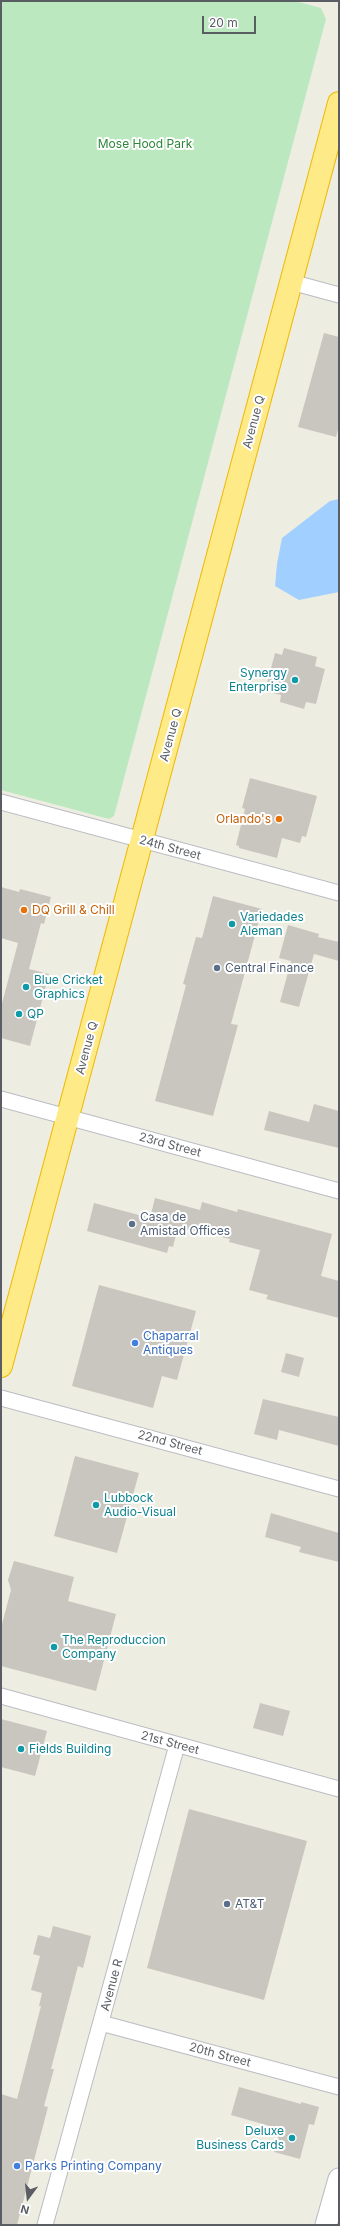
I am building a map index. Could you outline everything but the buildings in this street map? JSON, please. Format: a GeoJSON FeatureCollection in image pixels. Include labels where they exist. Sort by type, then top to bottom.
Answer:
{"type":"FeatureCollection","features":[{"type":"Feature","properties":{"kind":"highway","name":"Avenue Q"},"geometry":{"type":"LineString","coordinates":[[1,1366],[143,841],[339,104]]}},
{"type":"Feature","properties":{"kind":"street"},"geometry":{"type":"LineString","coordinates":[[291,282],[339,295]]}},
{"type":"Feature","properties":{"kind":"street","name":"24th Street"},"geometry":{"type":"LineString","coordinates":[[1,802],[339,893]]}},
{"type":"Feature","properties":{"kind":"street","name":"23rd Street"},"geometry":{"type":"LineString","coordinates":[[1,1099],[339,1191]]}},
{"type":"Feature","properties":{"kind":"street","name":"22nd Street"},"geometry":{"type":"LineString","coordinates":[[1,1398],[339,1489]]}},
{"type":"Feature","properties":{"kind":"street","name":"21st Street"},"geometry":{"type":"LineString","coordinates":[[1,1696],[339,1789]]}},
{"type":"Feature","properties":{"kind":"street","name":"Avenue R"},"geometry":{"type":"LineString","coordinates":[[45,2225],[177,1745]]}},
{"type":"Feature","properties":{"kind":"street","name":"20th Street"},"geometry":{"type":"LineString","coordinates":[[101,2023],[339,2087]]}},
{"type":"Feature","properties":{"kind":"street"},"geometry":{"type":"LineString","coordinates":[[326,2225],[339,2179]]}},
{"type":"Feature","properties":{"kind":"green space","name":"Mose Hood Park"},"geometry":{"type":"Polygon","coordinates":[[[1,1],[295,1],[321,8],[326,19],[114,816],[109,819],[1,790],[1,1]]]}},
{"type":"Feature","properties":{"kind":"water"},"geometry":{"type":"Polygon","coordinates":[[[339,499],[339,592],[299,600],[275,586],[282,538],[330,501],[339,499]]]}},
{"type":"Feature","properties":{"kind":"place","name":"Synergy Enterprise"},"geometry":{"type":"Point","coordinates":[295,680]}},
{"type":"Feature","properties":{"kind":"place","name":"Orlando's"},"geometry":{"type":"Point","coordinates":[279,819]}},
{"type":"Feature","properties":{"kind":"place","name":"DQ Grill & Chill"},"geometry":{"type":"Point","coordinates":[24,910]}},
{"type":"Feature","properties":{"kind":"place","name":"Variedades Aleman"},"geometry":{"type":"Point","coordinates":[232,924]}},
{"type":"Feature","properties":{"kind":"place","name":"Central Finance"},"geometry":{"type":"Point","coordinates":[217,968]}},
{"type":"Feature","properties":{"kind":"place","name":"Blue Cricket Graphics"},"geometry":{"type":"Point","coordinates":[26,987]}},
{"type":"Feature","properties":{"kind":"place","name":"QP"},"geometry":{"type":"Point","coordinates":[19,1014]}},
{"type":"Feature","properties":{"kind":"place","name":"Casa de Amistad Offices"},"geometry":{"type":"Point","coordinates":[132,1224]}},
{"type":"Feature","properties":{"kind":"place","name":"Chaparral Antiques"},"geometry":{"type":"Point","coordinates":[135,1343]}},
{"type":"Feature","properties":{"kind":"place","name":"Lubbock Audio-Visual"},"geometry":{"type":"Point","coordinates":[96,1505]}},
{"type":"Feature","properties":{"kind":"place","name":"The Reproduccion Company"},"geometry":{"type":"Point","coordinates":[54,1647]}},
{"type":"Feature","properties":{"kind":"place","name":"Fields Building"},"geometry":{"type":"Point","coordinates":[21,1749]}},
{"type":"Feature","properties":{"kind":"place","name":"AT&T"},"geometry":{"type":"Point","coordinates":[227,1904]}},
{"type":"Feature","properties":{"kind":"place","name":"Deluxe Business Cards"},"geometry":{"type":"Point","coordinates":[292,2138]}},
{"type":"Feature","properties":{"kind":"place","name":"Parks Printing Company"},"geometry":{"type":"Point","coordinates":[17,2166]}}]}
